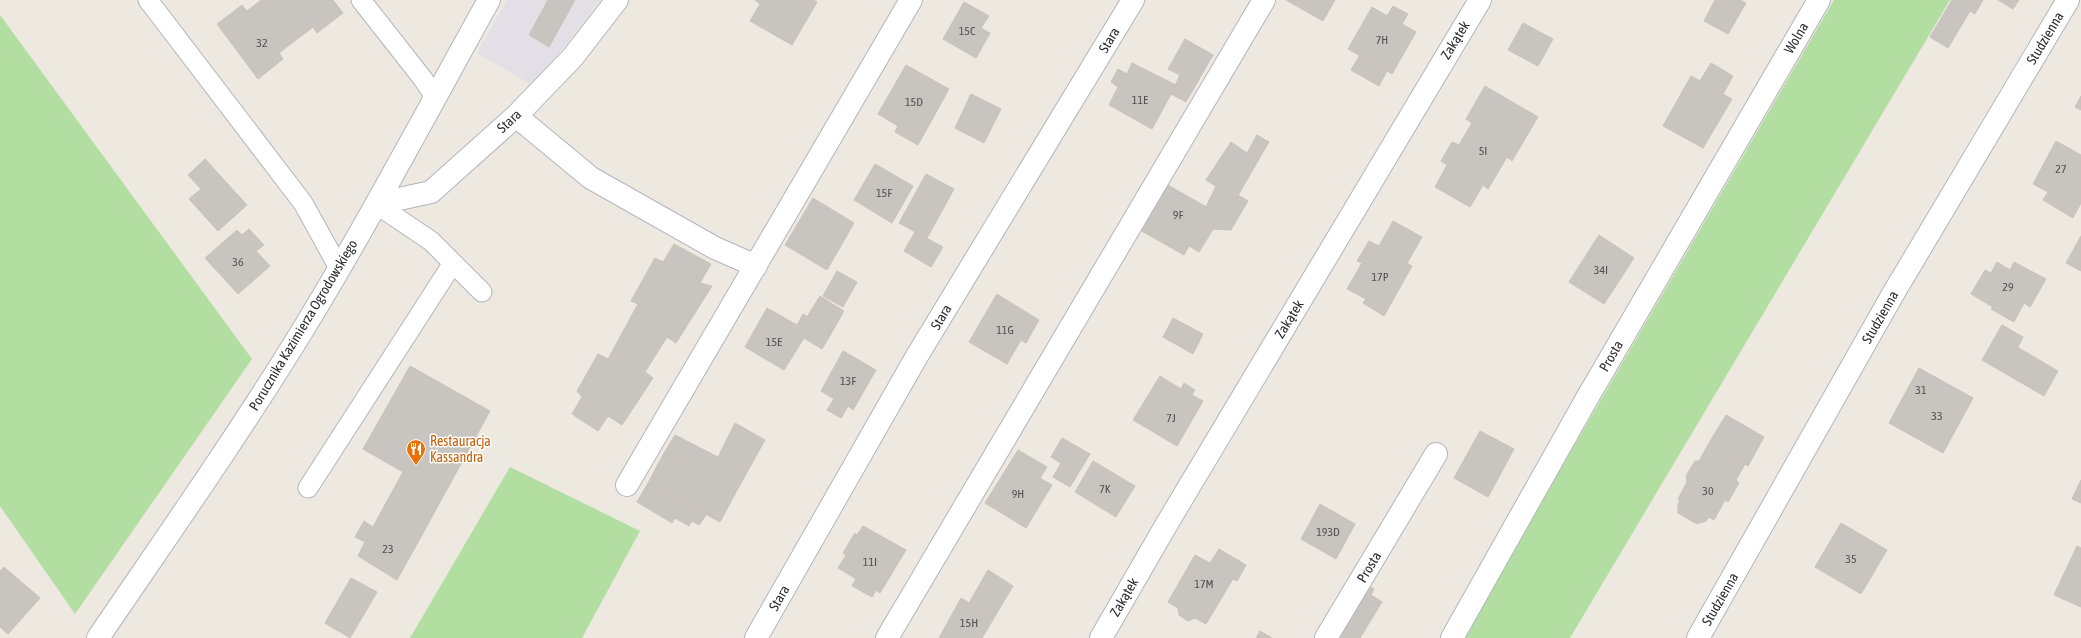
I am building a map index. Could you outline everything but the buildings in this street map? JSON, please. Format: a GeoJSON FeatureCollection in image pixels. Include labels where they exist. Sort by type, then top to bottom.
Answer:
{"type":"FeatureCollection","features":[{"type":"Feature","properties":{"kind":"street","name":"Porucznika Kazimierza Ogrodowskiego"},"geometry":{"type":"LineString","coordinates":[[98,638],[276,372],[376,204],[488,0]]}},
{"type":"Feature","properties":{"kind":"street","name":"Stara"},"geometry":{"type":"LineString","coordinates":[[376,204],[431,192],[516,116],[572,58],[617,0]]}},
{"type":"Feature","properties":{"kind":"street"},"geometry":{"type":"LineString","coordinates":[[627,485],[911,0]]}},
{"type":"Feature","properties":{"kind":"street","name":"Stara"},"geometry":{"type":"LineString","coordinates":[[756,638],[917,356],[1133,0]]}},
{"type":"Feature","properties":{"kind":"street"},"geometry":{"type":"LineString","coordinates":[[887,638],[1264,0]]}},
{"type":"Feature","properties":{"kind":"street","name":"Zakątek"},"geometry":{"type":"LineString","coordinates":[[1100,638],[1177,506],[1480,0]]}},
{"type":"Feature","properties":{"kind":"street","name":"Wolna"},"geometry":{"type":"LineString","coordinates":[[1773,77],[1819,0]]}},
{"type":"Feature","properties":{"kind":"street","name":"Studzienna"},"geometry":{"type":"LineString","coordinates":[[1698,638],[1893,294],[2068,0]]}},
{"type":"Feature","properties":{"kind":"street","name":"Prosta"},"geometry":{"type":"LineString","coordinates":[[1452,638],[1586,400],[1773,77]]}},
{"type":"Feature","properties":{"kind":"street"},"geometry":{"type":"LineString","coordinates":[[516,116],[591,178],[715,248],[756,266]]}},
{"type":"Feature","properties":{"kind":"street","name":"Prosta"},"geometry":{"type":"LineString","coordinates":[[1326,638],[1436,454]]}},
{"type":"Feature","properties":{"kind":"lane"},"geometry":{"type":"LineString","coordinates":[[148,0],[303,203],[339,268]]}},
{"type":"Feature","properties":{"kind":"lane"},"geometry":{"type":"LineString","coordinates":[[361,0],[423,79],[435,97]]}},
{"type":"Feature","properties":{"kind":"lane"},"geometry":{"type":"LineString","coordinates":[[376,204],[431,241],[482,292]]}},
{"type":"Feature","properties":{"kind":"lane"},"geometry":{"type":"LineString","coordinates":[[308,488],[453,263]]}},
{"type":"Feature","properties":{"kind":"shaded area"},"geometry":{"type":"Polygon","coordinates":[[[507,0],[600,0],[534,86],[477,53],[507,0]]]}},
{"type":"Feature","properties":{"kind":"green space"},"geometry":{"type":"Polygon","coordinates":[[[1834,0],[1950,0],[1570,638],[1462,638],[1834,0]]]}},
{"type":"Feature","properties":{"kind":"green space"},"geometry":{"type":"Polygon","coordinates":[[[0,15],[252,359],[75,614],[0,506],[0,15]]]}},
{"type":"Feature","properties":{"kind":"green space"},"geometry":{"type":"Polygon","coordinates":[[[510,467],[640,531],[582,638],[410,638],[510,467]]]}},
{"type":"Feature","properties":{"kind":"place","name":"Restauracja Kassandra"},"geometry":{"type":"Point","coordinates":[416,466]}}]}
